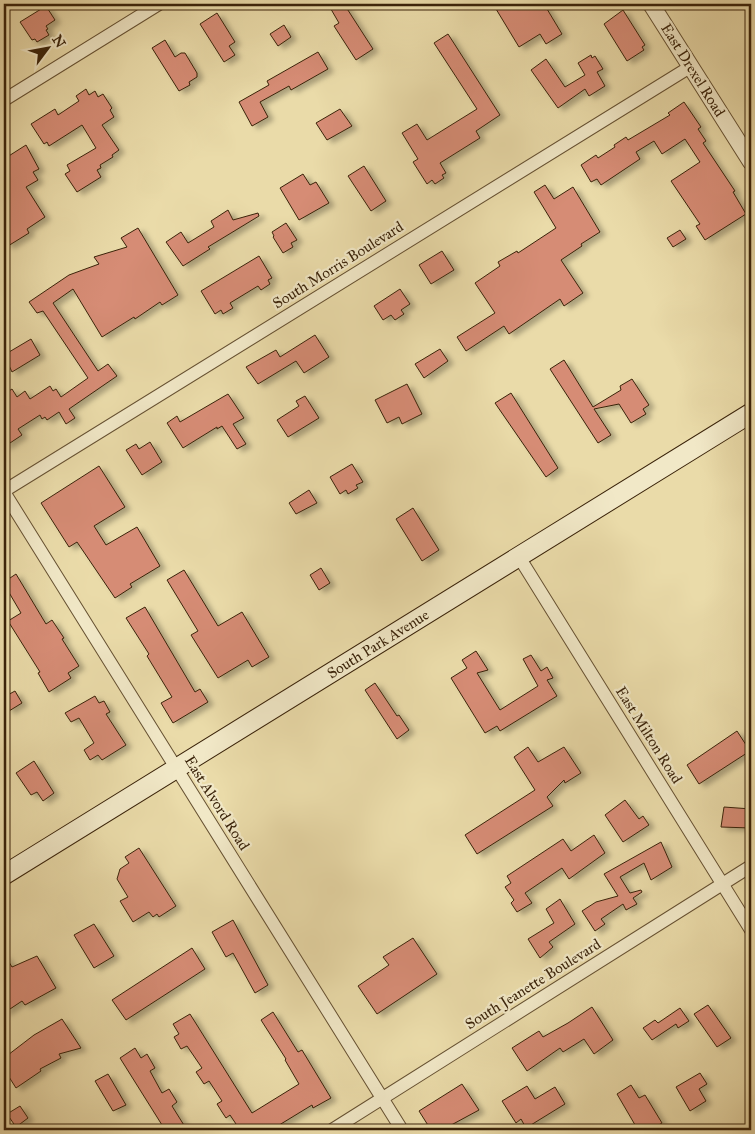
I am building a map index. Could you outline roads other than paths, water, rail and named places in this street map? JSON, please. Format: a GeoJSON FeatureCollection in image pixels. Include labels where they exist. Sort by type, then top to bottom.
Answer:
{"type":"FeatureCollection","features":[{"type":"Feature","properties":{"kind":"main road","name":"South Park Avenue"},"geometry":{"type":"LineString","coordinates":[[4,876],[751,413]]}},
{"type":"Feature","properties":{"kind":"street"},"geometry":{"type":"LineString","coordinates":[[4,100],[159,4]]}},
{"type":"Feature","properties":{"kind":"street","name":"East Drexel Road"},"geometry":{"type":"LineString","coordinates":[[651,4],[751,162]]}},
{"type":"Feature","properties":{"kind":"street","name":"South Morris Boulevard"},"geometry":{"type":"LineString","coordinates":[[4,492],[690,66]]}},
{"type":"Feature","properties":{"kind":"street","name":"East Alvord Road"},"geometry":{"type":"LineString","coordinates":[[4,492],[402,1130]]}},
{"type":"Feature","properties":{"kind":"street","name":"East Milton Road"},"geometry":{"type":"LineString","coordinates":[[518,557],[751,930]]}},
{"type":"Feature","properties":{"kind":"street","name":"South Jeanette Boulevard"},"geometry":{"type":"LineString","coordinates":[[332,1130],[751,866]]}}]}
